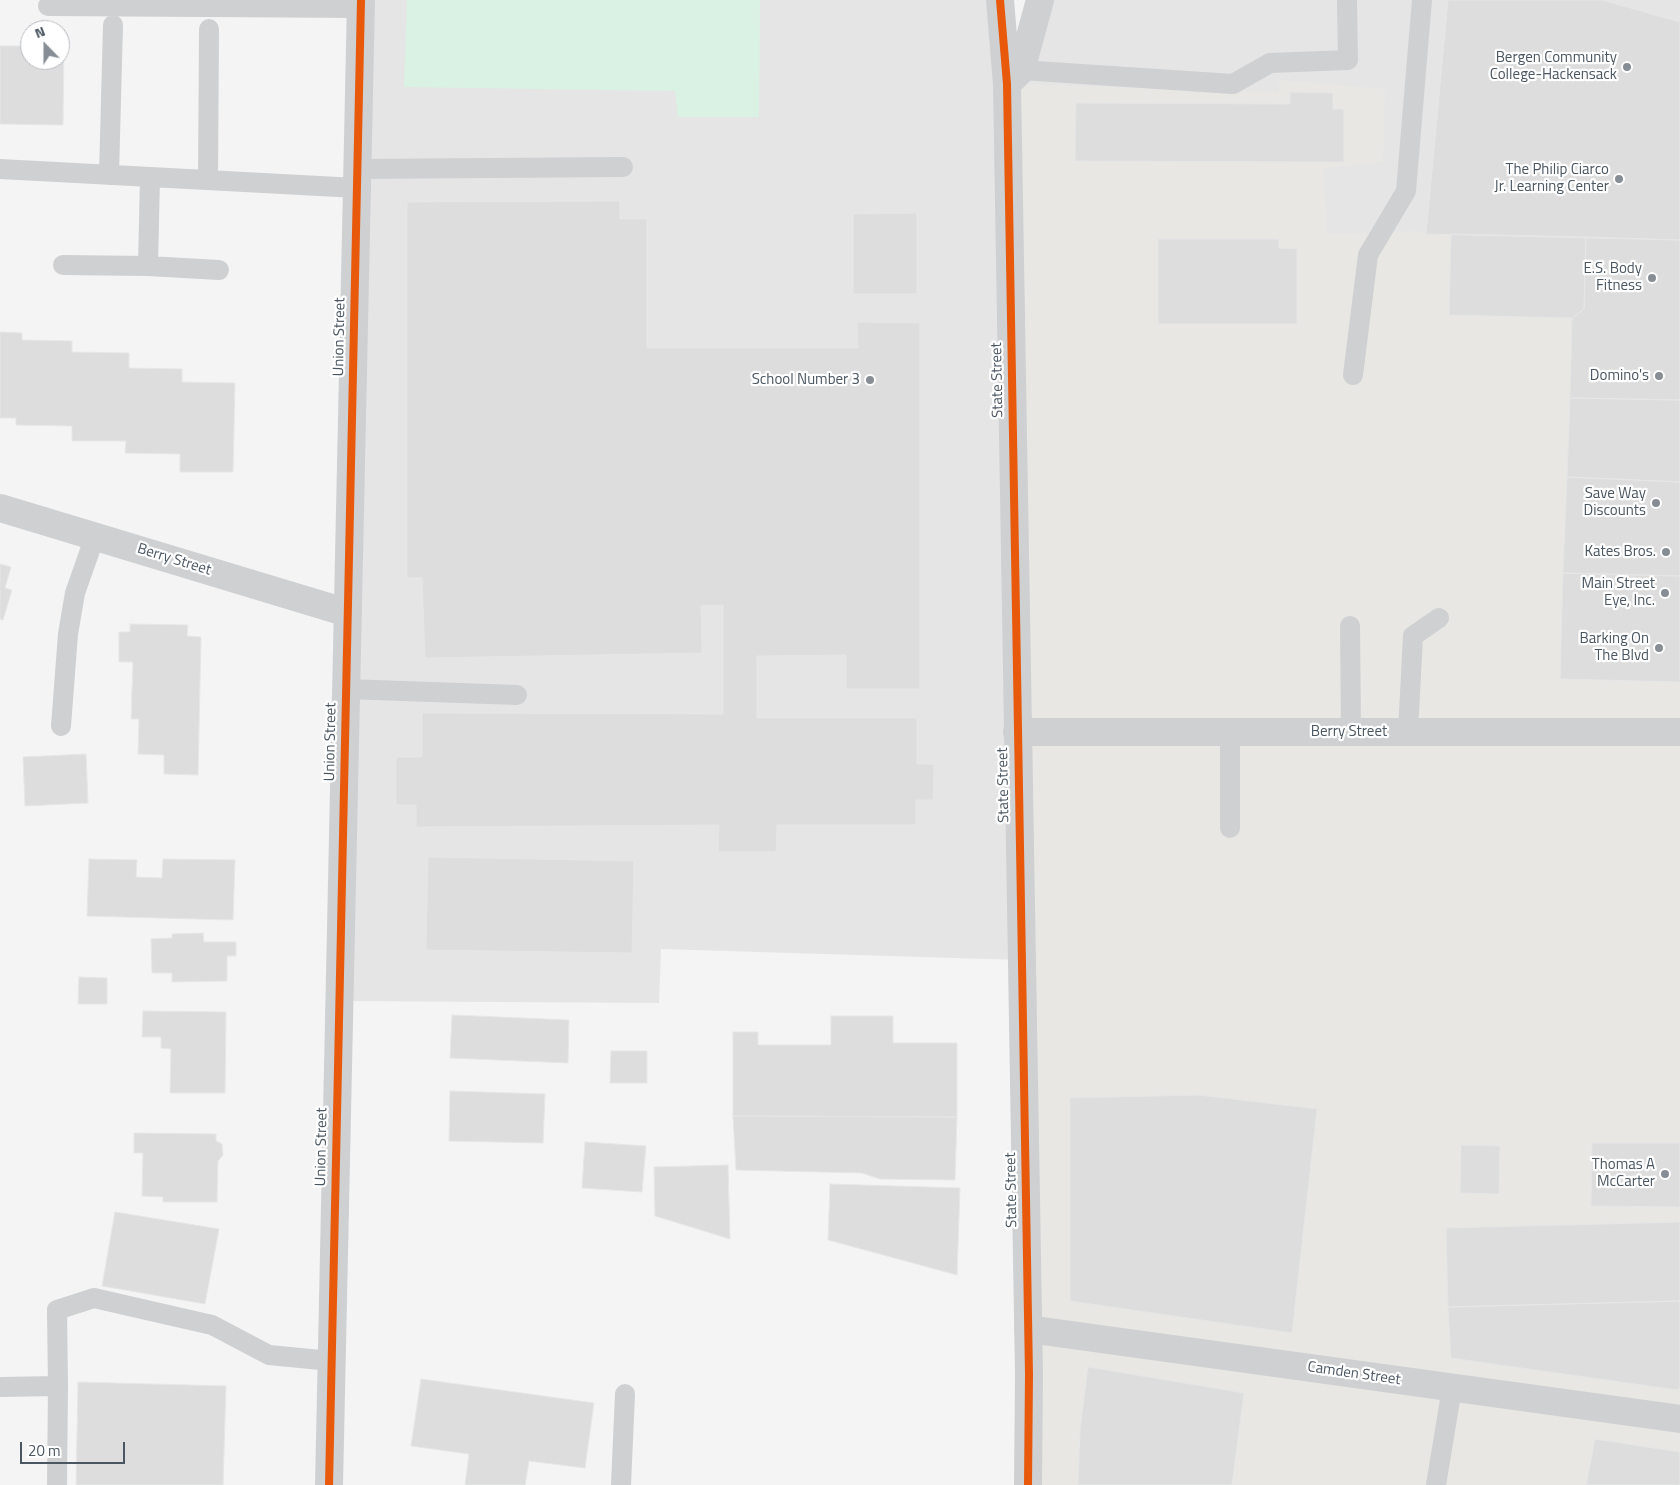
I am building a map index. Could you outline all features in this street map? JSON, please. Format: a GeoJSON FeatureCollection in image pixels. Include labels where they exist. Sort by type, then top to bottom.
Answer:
{"type":"FeatureCollection","features":[{"type":"Feature","properties":{"kind":"street"},"geometry":{"type":"LineString","coordinates":[[1000,0],[1014,77]]}},
{"type":"Feature","properties":{"kind":"street","name":"State Street"},"geometry":{"type":"LineString","coordinates":[[1028,1485],[1028,1329],[1017,732],[1014,77],[1040,0]]}},
{"type":"Feature","properties":{"kind":"street","name":"Union Street"},"geometry":{"type":"LineString","coordinates":[[329,1485],[361,4]]}},
{"type":"Feature","properties":{"kind":"street","name":"Berry Street"},"geometry":{"type":"LineString","coordinates":[[0,508],[348,613]]}},
{"type":"Feature","properties":{"kind":"street","name":"Berry Street"},"geometry":{"type":"LineString","coordinates":[[1017,732],[1680,732]]}},
{"type":"Feature","properties":{"kind":"street","name":"Camden Street"},"geometry":{"type":"LineString","coordinates":[[1028,1329],[1680,1419]]}},
{"type":"Feature","properties":{"kind":"lane"},"geometry":{"type":"LineString","coordinates":[[1014,77],[1233,84],[1270,63],[1348,60],[1347,0]]}},
{"type":"Feature","properties":{"kind":"lane"},"geometry":{"type":"LineString","coordinates":[[1353,375],[1368,255],[1406,192],[1422,0]]}},
{"type":"Feature","properties":{"kind":"lane"},"geometry":{"type":"LineString","coordinates":[[48,6],[361,4]]}},
{"type":"Feature","properties":{"kind":"lane"},"geometry":{"type":"LineString","coordinates":[[109,175],[113,26]]}},
{"type":"Feature","properties":{"kind":"lane"},"geometry":{"type":"LineString","coordinates":[[208,180],[209,29]]}},
{"type":"Feature","properties":{"kind":"lane"},"geometry":{"type":"LineString","coordinates":[[0,169],[208,180],[357,179],[623,168]]}},
{"type":"Feature","properties":{"kind":"lane"},"geometry":{"type":"LineString","coordinates":[[148,266],[150,177]]}},
{"type":"Feature","properties":{"kind":"lane"},"geometry":{"type":"LineString","coordinates":[[63,264],[220,270]]}},
{"type":"Feature","properties":{"kind":"lane"},"geometry":{"type":"LineString","coordinates":[[61,726],[68,634],[75,593],[94,536]]}},
{"type":"Feature","properties":{"kind":"lane"},"geometry":{"type":"LineString","coordinates":[[1408,732],[1413,636],[1439,618]]}},
{"type":"Feature","properties":{"kind":"lane"},"geometry":{"type":"LineString","coordinates":[[1350,626],[1351,732]]}},
{"type":"Feature","properties":{"kind":"lane"},"geometry":{"type":"LineString","coordinates":[[346,689],[516,695]]}},
{"type":"Feature","properties":{"kind":"lane"},"geometry":{"type":"LineString","coordinates":[[1230,732],[1230,828]]}},
{"type":"Feature","properties":{"kind":"lane"},"geometry":{"type":"LineString","coordinates":[[57,1485],[57,1310],[94,1298],[212,1325],[269,1355],[331,1361]]}},
{"type":"Feature","properties":{"kind":"lane"},"geometry":{"type":"LineString","coordinates":[[0,1386],[58,1386]]}},
{"type":"Feature","properties":{"kind":"lane"},"geometry":{"type":"LineString","coordinates":[[1436,1485],[1452,1388]]}},
{"type":"Feature","properties":{"kind":"lane"},"geometry":{"type":"LineString","coordinates":[[621,1485],[625,1394]]}},
{"type":"Feature","properties":{"kind":"shaded area"},"geometry":{"type":"Polygon","coordinates":[[[361,0],[1000,0],[1007,83],[1040,0],[1680,0],[1680,240],[1426,234],[1416,231],[1327,234],[1323,168],[1383,162],[1385,89],[1279,80],[1279,92],[1007,84],[1021,960],[661,949],[659,1003],[339,1001],[361,0]]]}},
{"type":"Feature","properties":{"kind":"shaded area"},"geometry":{"type":"Polygon","coordinates":[[[1680,0],[1680,1485],[1028,1485],[1021,70],[1680,0]]]}},
{"type":"Feature","properties":{"kind":"green space"},"geometry":{"type":"Polygon","coordinates":[[[407,0],[760,0],[759,117],[678,117],[675,91],[404,87],[407,0]]]}},
{"type":"Feature","properties":{"kind":"building"},"geometry":{"type":"Polygon","coordinates":[[[1448,0],[1602,0],[1680,22],[1680,240],[1426,234],[1448,0]]]}},
{"type":"Feature","properties":{"kind":"building"},"geometry":{"type":"Polygon","coordinates":[[[0,46],[20,46],[20,70],[64,70],[63,125],[0,124],[0,46]]]}},
{"type":"Feature","properties":{"kind":"building"},"geometry":{"type":"Polygon","coordinates":[[[1290,92],[1333,93],[1333,109],[1344,109],[1344,162],[1075,161],[1076,103],[1290,104],[1290,92]]]}},
{"type":"Feature","properties":{"kind":"building"},"geometry":{"type":"Polygon","coordinates":[[[620,201],[620,219],[647,219],[647,348],[858,348],[857,322],[920,323],[920,689],[846,689],[846,655],[757,656],[757,718],[917,718],[917,764],[934,764],[933,800],[916,800],[916,825],[777,825],[776,852],[718,852],[719,825],[416,827],[416,805],[396,805],[396,757],[422,757],[422,713],[723,714],[723,605],[701,606],[702,653],[425,658],[422,578],[407,578],[407,202],[620,201]]]}},
{"type":"Feature","properties":{"kind":"building"},"geometry":{"type":"Polygon","coordinates":[[[917,213],[917,294],[853,294],[853,214],[917,213]]]}},
{"type":"Feature","properties":{"kind":"building"},"geometry":{"type":"Polygon","coordinates":[[[1451,234],[1586,237],[1584,309],[1572,318],[1449,315],[1451,234]]]}},
{"type":"Feature","properties":{"kind":"building"},"geometry":{"type":"Polygon","coordinates":[[[1586,237],[1680,240],[1680,400],[1570,398],[1572,318],[1584,309],[1586,237]]]}},
{"type":"Feature","properties":{"kind":"building"},"geometry":{"type":"Polygon","coordinates":[[[1158,239],[1279,239],[1279,248],[1297,249],[1297,324],[1158,324],[1158,239]]]}},
{"type":"Feature","properties":{"kind":"building"},"geometry":{"type":"Polygon","coordinates":[[[0,332],[22,333],[22,340],[72,341],[72,352],[129,353],[129,368],[182,369],[182,382],[235,383],[233,472],[180,472],[180,454],[125,453],[126,441],[72,441],[72,426],[16,425],[16,418],[0,418],[0,332]]]}},
{"type":"Feature","properties":{"kind":"building"},"geometry":{"type":"Polygon","coordinates":[[[1570,398],[1680,400],[1680,482],[1567,477],[1570,398]]]}},
{"type":"Feature","properties":{"kind":"building"},"geometry":{"type":"Polygon","coordinates":[[[1567,477],[1680,482],[1680,576],[1563,573],[1567,477]]]}},
{"type":"Feature","properties":{"kind":"building"},"geometry":{"type":"Polygon","coordinates":[[[0,564],[11,567],[5,588],[12,590],[3,620],[0,619],[0,564]]]}},
{"type":"Feature","properties":{"kind":"building"},"geometry":{"type":"Polygon","coordinates":[[[1563,573],[1680,576],[1680,682],[1560,679],[1563,573]]]}},
{"type":"Feature","properties":{"kind":"building"},"geometry":{"type":"Polygon","coordinates":[[[130,624],[188,625],[187,636],[201,637],[198,775],[164,774],[164,755],[138,754],[139,719],[131,719],[133,662],[119,662],[119,632],[130,632],[130,624]]]}},
{"type":"Feature","properties":{"kind":"building"},"geometry":{"type":"Polygon","coordinates":[[[86,754],[88,803],[25,806],[23,757],[86,754]]]}},
{"type":"Feature","properties":{"kind":"building"},"geometry":{"type":"Polygon","coordinates":[[[428,857],[634,861],[632,953],[426,950],[428,857]]]}},
{"type":"Feature","properties":{"kind":"building"},"geometry":{"type":"Polygon","coordinates":[[[89,859],[137,860],[136,877],[162,878],[163,859],[235,860],[233,920],[87,916],[89,859]]]}},
{"type":"Feature","properties":{"kind":"building"},"geometry":{"type":"Polygon","coordinates":[[[203,933],[204,942],[236,942],[236,956],[227,956],[227,981],[172,982],[172,973],[152,973],[151,939],[172,938],[172,934],[203,933]]]}},
{"type":"Feature","properties":{"kind":"building"},"geometry":{"type":"Polygon","coordinates":[[[79,977],[107,978],[107,1004],[78,1004],[79,977]]]}},
{"type":"Feature","properties":{"kind":"building"},"geometry":{"type":"Polygon","coordinates":[[[143,1011],[226,1012],[225,1093],[170,1093],[171,1049],[161,1048],[161,1037],[142,1037],[143,1011]]]}},
{"type":"Feature","properties":{"kind":"building"},"geometry":{"type":"Polygon","coordinates":[[[452,1015],[569,1020],[568,1063],[450,1058],[452,1015]]]}},
{"type":"Feature","properties":{"kind":"building"},"geometry":{"type":"Polygon","coordinates":[[[831,1016],[893,1016],[893,1043],[957,1043],[957,1117],[733,1116],[733,1032],[758,1032],[758,1045],[831,1045],[831,1016]]]}},
{"type":"Feature","properties":{"kind":"building"},"geometry":{"type":"Polygon","coordinates":[[[611,1051],[647,1051],[647,1083],[610,1083],[611,1051]]]}},
{"type":"Feature","properties":{"kind":"building"},"geometry":{"type":"Polygon","coordinates":[[[450,1091],[545,1094],[543,1143],[449,1141],[450,1091]]]}},
{"type":"Feature","properties":{"kind":"building"},"geometry":{"type":"Polygon","coordinates":[[[1198,1095],[1317,1109],[1292,1333],[1070,1301],[1070,1098],[1198,1095]]]}},
{"type":"Feature","properties":{"kind":"building"},"geometry":{"type":"Polygon","coordinates":[[[733,1116],[957,1117],[955,1180],[880,1179],[862,1173],[736,1170],[733,1116]]]}},
{"type":"Feature","properties":{"kind":"building"},"geometry":{"type":"Polygon","coordinates":[[[134,1133],[216,1134],[216,1141],[222,1144],[223,1155],[218,1161],[217,1202],[163,1202],[163,1197],[142,1196],[143,1153],[134,1153],[134,1133]]]}},
{"type":"Feature","properties":{"kind":"building"},"geometry":{"type":"Polygon","coordinates":[[[585,1142],[646,1146],[642,1192],[582,1188],[585,1142]]]}},
{"type":"Feature","properties":{"kind":"building"},"geometry":{"type":"Polygon","coordinates":[[[1592,1143],[1680,1143],[1680,1207],[1591,1206],[1592,1143]]]}},
{"type":"Feature","properties":{"kind":"building"},"geometry":{"type":"Polygon","coordinates":[[[1461,1145],[1500,1146],[1499,1194],[1460,1193],[1461,1145]]]}},
{"type":"Feature","properties":{"kind":"building"},"geometry":{"type":"Polygon","coordinates":[[[728,1165],[730,1239],[655,1216],[654,1167],[728,1165]]]}},
{"type":"Feature","properties":{"kind":"building"},"geometry":{"type":"Polygon","coordinates":[[[830,1184],[960,1188],[957,1275],[828,1240],[830,1184]]]}},
{"type":"Feature","properties":{"kind":"building"},"geometry":{"type":"Polygon","coordinates":[[[115,1212],[219,1229],[205,1304],[102,1286],[115,1212]]]}},
{"type":"Feature","properties":{"kind":"building"},"geometry":{"type":"Polygon","coordinates":[[[1680,1222],[1680,1301],[1448,1307],[1446,1228],[1680,1222]]]}},
{"type":"Feature","properties":{"kind":"building"},"geometry":{"type":"Polygon","coordinates":[[[1680,1301],[1680,1388],[1677,1390],[1451,1358],[1448,1307],[1680,1301]]]}},
{"type":"Feature","properties":{"kind":"building"},"geometry":{"type":"Polygon","coordinates":[[[1088,1367],[1244,1393],[1232,1485],[1078,1485],[1080,1429],[1088,1367]]]}},
{"type":"Feature","properties":{"kind":"building"},"geometry":{"type":"Polygon","coordinates":[[[421,1379],[594,1403],[585,1468],[529,1461],[525,1485],[465,1485],[469,1454],[411,1446],[421,1379]]]}},
{"type":"Feature","properties":{"kind":"building"},"geometry":{"type":"Polygon","coordinates":[[[78,1382],[226,1386],[223,1485],[76,1485],[78,1382]]]}},
{"type":"Feature","properties":{"kind":"building"},"geometry":{"type":"Polygon","coordinates":[[[1595,1439],[1680,1452],[1680,1485],[1586,1485],[1595,1439]]]}},
{"type":"Feature","properties":{"kind":"cycle path"},"geometry":{"type":"LineString","coordinates":[[329,1485],[361,0]]}},
{"type":"Feature","properties":{"kind":"cycle path"},"geometry":{"type":"LineString","coordinates":[[1000,0],[1007,84],[1029,1374],[1028,1485]]}},
{"type":"Feature","properties":{"kind":"place","name":"Bergen Community College-Hackensack"},"geometry":{"type":"Point","coordinates":[1627,67]}},
{"type":"Feature","properties":{"kind":"place","name":"The Philip Ciarco Jr. Learning Center"},"geometry":{"type":"Point","coordinates":[1619,179]}},
{"type":"Feature","properties":{"kind":"place","name":"E.S. Body Fitness"},"geometry":{"type":"Point","coordinates":[1652,278]}},
{"type":"Feature","properties":{"kind":"place","name":"Domino's"},"geometry":{"type":"Point","coordinates":[1659,376]}},
{"type":"Feature","properties":{"kind":"place","name":"School Number 3"},"geometry":{"type":"Point","coordinates":[870,380]}},
{"type":"Feature","properties":{"kind":"place","name":"Save Way Discounts"},"geometry":{"type":"Point","coordinates":[1656,503]}},
{"type":"Feature","properties":{"kind":"place","name":"Kates Bros."},"geometry":{"type":"Point","coordinates":[1666,552]}},
{"type":"Feature","properties":{"kind":"place","name":"Main Street Eye, Inc."},"geometry":{"type":"Point","coordinates":[1665,593]}},
{"type":"Feature","properties":{"kind":"place","name":"Barking On The Blvd"},"geometry":{"type":"Point","coordinates":[1659,648]}},
{"type":"Feature","properties":{"kind":"place","name":"Thomas A McCarter"},"geometry":{"type":"Point","coordinates":[1665,1174]}}]}
